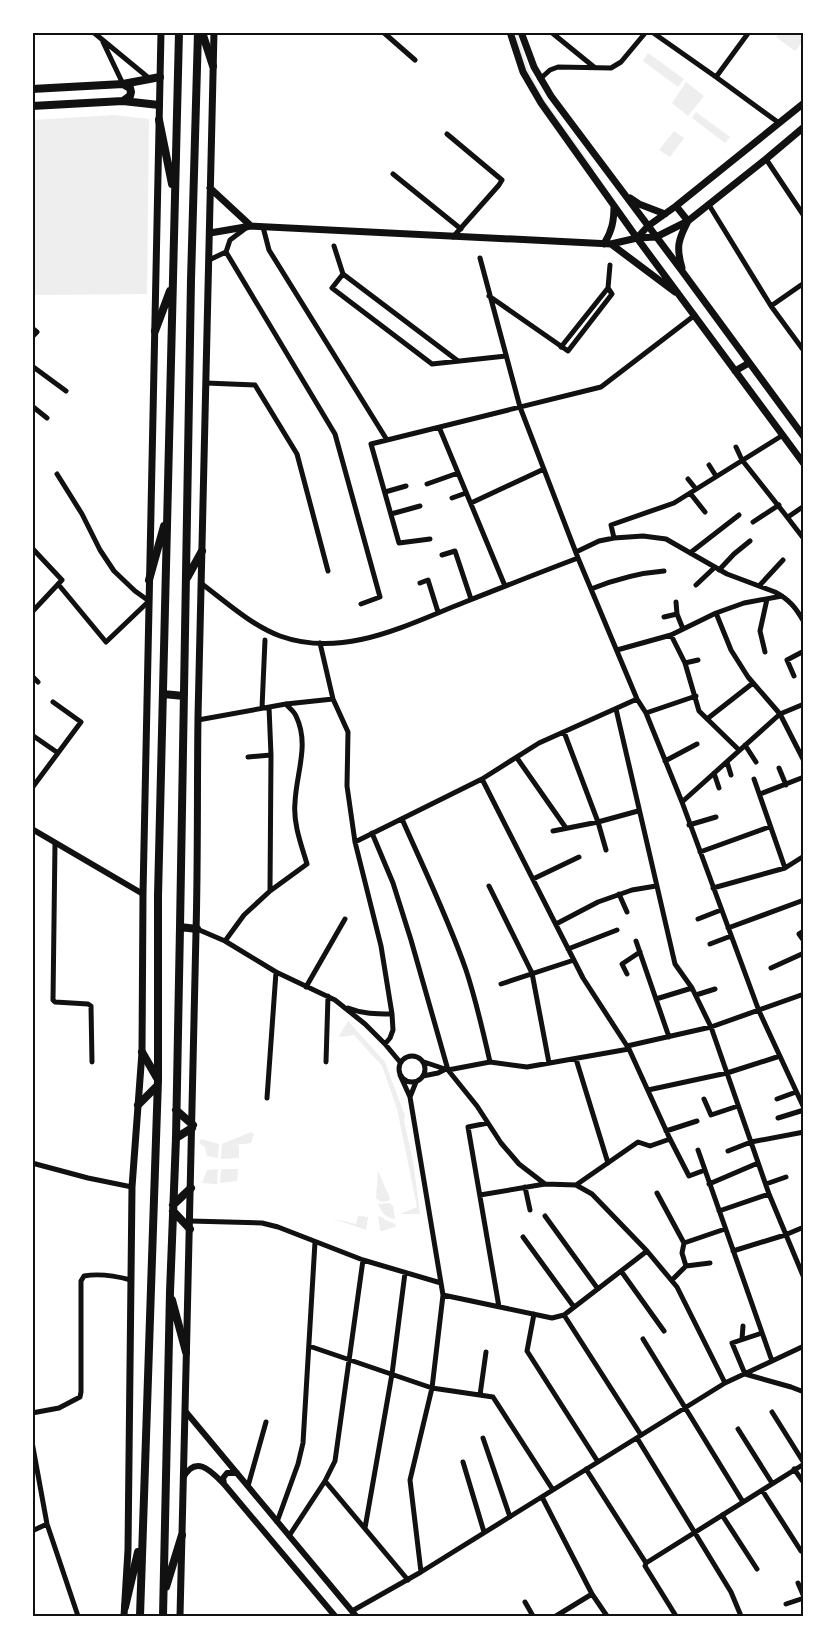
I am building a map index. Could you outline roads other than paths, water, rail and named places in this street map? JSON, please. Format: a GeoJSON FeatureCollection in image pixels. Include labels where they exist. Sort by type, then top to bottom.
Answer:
{"type":"FeatureCollection","features":[{"type":"Feature","properties":{"kind":"main road"},"geometry":{"type":"LineString","coordinates":[[124,1616],[128,1540],[132,1187],[142,1052],[143,894],[161,32]]}},
{"type":"Feature","properties":{"kind":"main road"},"geometry":{"type":"LineString","coordinates":[[140,1616],[158,1083],[158,896],[179,32]]}},
{"type":"Feature","properties":{"kind":"main road"},"geometry":{"type":"LineString","coordinates":[[200,32],[213,66]]}},
{"type":"Feature","properties":{"kind":"main road"},"geometry":{"type":"LineString","coordinates":[[163,1616],[170,1292],[176,1138],[186,580],[200,32]]}},
{"type":"Feature","properties":{"kind":"main road"},"geometry":{"type":"LineString","coordinates":[[180,1616],[191,1188],[198,720],[214,32]]}},
{"type":"Feature","properties":{"kind":"main road"},"geometry":{"type":"LineString","coordinates":[[510,32],[524,72],[541,103],[637,238],[804,464]]}},
{"type":"Feature","properties":{"kind":"main road"},"geometry":{"type":"LineString","coordinates":[[521,32],[525,47],[540,80],[804,437]]}},
{"type":"Feature","properties":{"kind":"main road"},"geometry":{"type":"LineString","coordinates":[[32,89],[123,84],[160,77]]}},
{"type":"Feature","properties":{"kind":"main road"},"geometry":{"type":"LineString","coordinates":[[123,84],[127,85],[131,92],[127,100],[123,101]]}},
{"type":"Feature","properties":{"kind":"main road"},"geometry":{"type":"LineString","coordinates":[[32,106],[123,101],[159,105]]}},
{"type":"Feature","properties":{"kind":"main road"},"geometry":{"type":"LineString","coordinates":[[637,238],[648,226],[676,206],[804,103]]}},
{"type":"Feature","properties":{"kind":"main road"},"geometry":{"type":"LineString","coordinates":[[159,120],[175,197]]}},
{"type":"Feature","properties":{"kind":"main road"},"geometry":{"type":"LineString","coordinates":[[210,232],[262,227],[608,244],[637,238],[656,237],[688,221],[804,126]]}},
{"type":"Feature","properties":{"kind":"main road"},"geometry":{"type":"LineString","coordinates":[[210,188],[249,227]]}},
{"type":"Feature","properties":{"kind":"main road"},"geometry":{"type":"LineString","coordinates":[[624,194],[639,204],[665,214]]}},
{"type":"Feature","properties":{"kind":"main road"},"geometry":{"type":"LineString","coordinates":[[608,244],[614,222],[614,206]]}},
{"type":"Feature","properties":{"kind":"main road"},"geometry":{"type":"LineString","coordinates":[[676,206],[688,221]]}},
{"type":"Feature","properties":{"kind":"main road"},"geometry":{"type":"LineString","coordinates":[[682,270],[678,245],[688,221]]}},
{"type":"Feature","properties":{"kind":"main road"},"geometry":{"type":"LineString","coordinates":[[608,244],[681,297]]}},
{"type":"Feature","properties":{"kind":"main road"},"geometry":{"type":"LineString","coordinates":[[154,332],[172,285]]}},
{"type":"Feature","properties":{"kind":"main road"},"geometry":{"type":"LineString","coordinates":[[735,371],[750,363]]}},
{"type":"Feature","properties":{"kind":"main road"},"geometry":{"type":"LineString","coordinates":[[149,580],[167,514]]}},
{"type":"Feature","properties":{"kind":"main road"},"geometry":{"type":"LineString","coordinates":[[186,580],[202,551]]}},
{"type":"Feature","properties":{"kind":"main road"},"geometry":{"type":"LineString","coordinates":[[163,694],[184,696]]}},
{"type":"Feature","properties":{"kind":"main road"},"geometry":{"type":"LineString","coordinates":[[180,927],[196,929]]}},
{"type":"Feature","properties":{"kind":"main road"},"geometry":{"type":"LineString","coordinates":[[142,1052],[158,1083]]}},
{"type":"Feature","properties":{"kind":"main road"},"geometry":{"type":"LineString","coordinates":[[138,1105],[158,1083]]}},
{"type":"Feature","properties":{"kind":"main road"},"geometry":{"type":"LineString","coordinates":[[176,1110],[192,1126]]}},
{"type":"Feature","properties":{"kind":"main road"},"geometry":{"type":"LineString","coordinates":[[176,1138],[192,1126]]}},
{"type":"Feature","properties":{"kind":"main road"},"geometry":{"type":"LineString","coordinates":[[173,1208],[191,1188]]}},
{"type":"Feature","properties":{"kind":"main road"},"geometry":{"type":"LineString","coordinates":[[173,1208],[190,1225]]}},
{"type":"Feature","properties":{"kind":"main road"},"geometry":{"type":"LineString","coordinates":[[170,1292],[186,1352]]}},
{"type":"Feature","properties":{"kind":"main road"},"geometry":{"type":"LineString","coordinates":[[164,1597],[182,1535]]}},
{"type":"Feature","properties":{"kind":"main road"},"geometry":{"type":"LineString","coordinates":[[125,1607],[142,1538]]}},
{"type":"Feature","properties":{"kind":"street"},"geometry":{"type":"LineString","coordinates":[[93,32],[150,79]]}},
{"type":"Feature","properties":{"kind":"street"},"geometry":{"type":"LineString","coordinates":[[383,32],[415,60]]}},
{"type":"Feature","properties":{"kind":"street"},"geometry":{"type":"LineString","coordinates":[[551,32],[595,68]]}},
{"type":"Feature","properties":{"kind":"street"},"geometry":{"type":"LineString","coordinates":[[540,80],[550,70],[558,67],[611,68],[621,62],[646,32]]}},
{"type":"Feature","properties":{"kind":"street"},"geometry":{"type":"LineString","coordinates":[[652,32],[779,123]]}},
{"type":"Feature","properties":{"kind":"street"},"geometry":{"type":"LineString","coordinates":[[716,77],[750,32]]}},
{"type":"Feature","properties":{"kind":"street"},"geometry":{"type":"LineString","coordinates":[[102,39],[123,84]]}},
{"type":"Feature","properties":{"kind":"street"},"geometry":{"type":"LineString","coordinates":[[447,134],[502,180],[452,237]]}},
{"type":"Feature","properties":{"kind":"street"},"geometry":{"type":"LineString","coordinates":[[766,159],[804,216]]}},
{"type":"Feature","properties":{"kind":"street"},"geometry":{"type":"LineString","coordinates":[[393,174],[461,229]]}},
{"type":"Feature","properties":{"kind":"street"},"geometry":{"type":"LineString","coordinates":[[709,205],[771,306],[804,351]]}},
{"type":"Feature","properties":{"kind":"street"},"geometry":{"type":"LineString","coordinates":[[209,260],[226,252],[230,240],[249,227]]}},
{"type":"Feature","properties":{"kind":"street"},"geometry":{"type":"LineString","coordinates":[[262,227],[269,250],[386,440]]}},
{"type":"Feature","properties":{"kind":"street"},"geometry":{"type":"LineString","coordinates":[[334,246],[343,274],[458,361]]}},
{"type":"Feature","properties":{"kind":"street"},"geometry":{"type":"LineString","coordinates":[[226,252],[335,434],[380,597],[361,604]]}},
{"type":"Feature","properties":{"kind":"street"},"geometry":{"type":"LineString","coordinates":[[480,258],[520,407],[577,555],[637,699],[646,713],[682,802],[759,1011],[804,1109],[778,1118]]}},
{"type":"Feature","properties":{"kind":"street"},"geometry":{"type":"LineString","coordinates":[[489,295],[561,347],[608,288],[610,265]]}},
{"type":"Feature","properties":{"kind":"street"},"geometry":{"type":"LineString","coordinates":[[343,274],[332,288],[432,364],[506,356]]}},
{"type":"Feature","properties":{"kind":"street"},"geometry":{"type":"LineString","coordinates":[[771,306],[804,283]]}},
{"type":"Feature","properties":{"kind":"street"},"geometry":{"type":"LineString","coordinates":[[430,539],[399,543],[371,444],[601,387],[695,316]]}},
{"type":"Feature","properties":{"kind":"street"},"geometry":{"type":"LineString","coordinates":[[32,328],[37,332],[32,337]]}},
{"type":"Feature","properties":{"kind":"street"},"geometry":{"type":"LineString","coordinates":[[32,366],[66,391]]}},
{"type":"Feature","properties":{"kind":"street"},"geometry":{"type":"LineString","coordinates":[[206,383],[255,385],[297,454],[328,571]]}},
{"type":"Feature","properties":{"kind":"street"},"geometry":{"type":"LineString","coordinates":[[32,406],[47,418]]}},
{"type":"Feature","properties":{"kind":"street"},"geometry":{"type":"LineString","coordinates":[[439,427],[505,586]]}},
{"type":"Feature","properties":{"kind":"street"},"geometry":{"type":"LineString","coordinates":[[614,538],[611,525],[674,503],[783,435]]}},
{"type":"Feature","properties":{"kind":"street"},"geometry":{"type":"LineString","coordinates":[[736,447],[742,460],[804,539]]}},
{"type":"Feature","properties":{"kind":"street"},"geometry":{"type":"LineString","coordinates":[[709,465],[716,476]]}},
{"type":"Feature","properties":{"kind":"street"},"geometry":{"type":"LineString","coordinates":[[470,503],[544,469]]}},
{"type":"Feature","properties":{"kind":"street"},"geometry":{"type":"LineString","coordinates":[[427,484],[458,473]]}},
{"type":"Feature","properties":{"kind":"street"},"geometry":{"type":"LineString","coordinates":[[32,548],[106,642],[149,601],[135,591],[114,571],[57,474]]}},
{"type":"Feature","properties":{"kind":"street"},"geometry":{"type":"LineString","coordinates":[[688,479],[696,489]]}},
{"type":"Feature","properties":{"kind":"street"},"geometry":{"type":"LineString","coordinates":[[384,492],[406,486]]}},
{"type":"Feature","properties":{"kind":"street"},"geometry":{"type":"LineString","coordinates":[[452,498],[466,493]]}},
{"type":"Feature","properties":{"kind":"street"},"geometry":{"type":"LineString","coordinates":[[690,493],[705,512]]}},
{"type":"Feature","properties":{"kind":"street"},"geometry":{"type":"LineString","coordinates":[[753,522],[779,505]]}},
{"type":"Feature","properties":{"kind":"street"},"geometry":{"type":"LineString","coordinates":[[391,514],[420,506]]}},
{"type":"Feature","properties":{"kind":"street"},"geometry":{"type":"LineString","coordinates":[[788,517],[804,506]]}},
{"type":"Feature","properties":{"kind":"street"},"geometry":{"type":"LineString","coordinates":[[690,553],[740,516]]}},
{"type":"Feature","properties":{"kind":"street"},"geometry":{"type":"LineString","coordinates":[[202,584],[264,629],[309,644],[345,643],[381,635],[505,586],[577,555],[599,541],[643,536],[666,539],[717,569],[782,596],[789,600],[804,622]]}},
{"type":"Feature","properties":{"kind":"street"},"geometry":{"type":"LineString","coordinates":[[696,585],[750,541]]}},
{"type":"Feature","properties":{"kind":"street"},"geometry":{"type":"LineString","coordinates":[[442,555],[455,550],[472,599]]}},
{"type":"Feature","properties":{"kind":"street"},"geometry":{"type":"LineString","coordinates":[[759,586],[783,560]]}},
{"type":"Feature","properties":{"kind":"street"},"geometry":{"type":"LineString","coordinates":[[591,589],[618,578],[664,571]]}},
{"type":"Feature","properties":{"kind":"street"},"geometry":{"type":"LineString","coordinates":[[420,583],[428,580],[438,612]]}},
{"type":"Feature","properties":{"kind":"street"},"geometry":{"type":"LineString","coordinates":[[32,612],[60,582]]}},
{"type":"Feature","properties":{"kind":"street"},"geometry":{"type":"LineString","coordinates":[[617,650],[671,635],[716,613],[744,603],[782,596]]}},
{"type":"Feature","properties":{"kind":"street"},"geometry":{"type":"LineString","coordinates":[[765,652],[760,631],[767,599]]}},
{"type":"Feature","properties":{"kind":"street"},"geometry":{"type":"LineString","coordinates":[[676,602],[677,614],[683,629]]}},
{"type":"Feature","properties":{"kind":"street"},"geometry":{"type":"LineString","coordinates":[[716,613],[731,650],[753,683],[780,714],[792,741],[804,761]]}},
{"type":"Feature","properties":{"kind":"street"},"geometry":{"type":"LineString","coordinates":[[664,617],[677,614]]}},
{"type":"Feature","properties":{"kind":"street"},"geometry":{"type":"LineString","coordinates":[[671,635],[685,663],[699,711],[739,750]]}},
{"type":"Feature","properties":{"kind":"street"},"geometry":{"type":"LineString","coordinates":[[262,708],[265,640]]}},
{"type":"Feature","properties":{"kind":"street"},"geometry":{"type":"LineString","coordinates":[[320,643],[333,699],[348,732],[347,786],[355,842],[381,946],[392,1014],[393,1030],[385,1044]]}},
{"type":"Feature","properties":{"kind":"street"},"geometry":{"type":"LineString","coordinates":[[794,676],[787,660],[804,651]]}},
{"type":"Feature","properties":{"kind":"street"},"geometry":{"type":"LineString","coordinates":[[685,663],[698,660]]}},
{"type":"Feature","properties":{"kind":"street"},"geometry":{"type":"LineString","coordinates":[[32,676],[38,682]]}},
{"type":"Feature","properties":{"kind":"street"},"geometry":{"type":"LineString","coordinates":[[707,720],[753,683]]}},
{"type":"Feature","properties":{"kind":"street"},"geometry":{"type":"LineString","coordinates":[[646,713],[696,696]]}},
{"type":"Feature","properties":{"kind":"street"},"geometry":{"type":"LineString","coordinates":[[198,720],[286,704],[333,699]]}},
{"type":"Feature","properties":{"kind":"street"},"geometry":{"type":"LineString","coordinates":[[355,842],[482,779],[539,743],[637,699]]}},
{"type":"Feature","properties":{"kind":"street"},"geometry":{"type":"LineString","coordinates":[[32,788],[81,722],[53,702]]}},
{"type":"Feature","properties":{"kind":"street"},"geometry":{"type":"LineString","coordinates":[[225,941],[244,915],[270,890],[306,864],[295,817],[294,802],[303,750],[303,738],[296,714],[286,704]]}},
{"type":"Feature","properties":{"kind":"street"},"geometry":{"type":"LineString","coordinates":[[682,802],[780,714],[804,704]]}},
{"type":"Feature","properties":{"kind":"street"},"geometry":{"type":"LineString","coordinates":[[269,707],[271,756],[270,890]]}},
{"type":"Feature","properties":{"kind":"street"},"geometry":{"type":"LineString","coordinates":[[616,709],[638,811],[675,964],[692,988],[711,1027],[769,1194],[804,1278]]}},
{"type":"Feature","properties":{"kind":"street"},"geometry":{"type":"LineString","coordinates":[[564,732],[598,822],[606,850]]}},
{"type":"Feature","properties":{"kind":"street"},"geometry":{"type":"LineString","coordinates":[[32,735],[58,753]]}},
{"type":"Feature","properties":{"kind":"street"},"geometry":{"type":"LineString","coordinates":[[665,761],[697,744]]}},
{"type":"Feature","properties":{"kind":"street"},"geometry":{"type":"LineString","coordinates":[[745,745],[756,762]]}},
{"type":"Feature","properties":{"kind":"street"},"geometry":{"type":"LineString","coordinates":[[248,757],[271,756]]}},
{"type":"Feature","properties":{"kind":"street"},"geometry":{"type":"LineString","coordinates":[[517,758],[566,828]]}},
{"type":"Feature","properties":{"kind":"street"},"geometry":{"type":"LineString","coordinates":[[726,762],[732,775]]}},
{"type":"Feature","properties":{"kind":"street"},"geometry":{"type":"LineString","coordinates":[[779,768],[786,785]]}},
{"type":"Feature","properties":{"kind":"street"},"geometry":{"type":"LineString","coordinates":[[714,773],[719,788]]}},
{"type":"Feature","properties":{"kind":"street"},"geometry":{"type":"LineString","coordinates":[[760,794],[804,777]]}},
{"type":"Feature","properties":{"kind":"street"},"geometry":{"type":"LineString","coordinates":[[482,779],[583,978],[628,1048],[689,1176],[705,1170]]}},
{"type":"Feature","properties":{"kind":"street"},"geometry":{"type":"LineString","coordinates":[[754,779],[769,827],[772,829],[785,868]]}},
{"type":"Feature","properties":{"kind":"street"},"geometry":{"type":"LineString","coordinates":[[553,831],[598,822],[638,811]]}},
{"type":"Feature","properties":{"kind":"street"},"geometry":{"type":"LineString","coordinates":[[689,824],[716,816]]}},
{"type":"Feature","properties":{"kind":"street"},"geometry":{"type":"LineString","coordinates":[[402,819],[444,913],[465,969],[490,1062]]}},
{"type":"Feature","properties":{"kind":"street"},"geometry":{"type":"LineString","coordinates":[[700,852],[769,827]]}},
{"type":"Feature","properties":{"kind":"street"},"geometry":{"type":"LineString","coordinates":[[32,829],[143,894]]}},
{"type":"Feature","properties":{"kind":"street"},"geometry":{"type":"LineString","coordinates":[[372,833],[393,883],[412,940],[446,1070],[477,1106],[501,1143],[520,1164],[545,1184]]}},
{"type":"Feature","properties":{"kind":"street"},"geometry":{"type":"LineString","coordinates":[[56,842],[53,1000],[55,1002],[88,1004],[91,1006],[92,1062]]}},
{"type":"Feature","properties":{"kind":"street"},"geometry":{"type":"LineString","coordinates":[[713,888],[785,868],[804,856]]}},
{"type":"Feature","properties":{"kind":"street"},"geometry":{"type":"LineString","coordinates":[[533,879],[579,858]]}},
{"type":"Feature","properties":{"kind":"street"},"geometry":{"type":"LineString","coordinates":[[489,886],[532,973],[549,1063]]}},
{"type":"Feature","properties":{"kind":"street"},"geometry":{"type":"LineString","coordinates":[[556,924],[598,902],[619,894],[656,886]]}},
{"type":"Feature","properties":{"kind":"street"},"geometry":{"type":"LineString","coordinates":[[619,894],[627,912]]}},
{"type":"Feature","properties":{"kind":"street"},"geometry":{"type":"LineString","coordinates":[[728,928],[804,900]]}},
{"type":"Feature","properties":{"kind":"street"},"geometry":{"type":"LineString","coordinates":[[698,919],[721,910]]}},
{"type":"Feature","properties":{"kind":"street"},"geometry":{"type":"LineString","coordinates":[[306,987],[345,919]]}},
{"type":"Feature","properties":{"kind":"street"},"geometry":{"type":"LineString","coordinates":[[196,929],[225,941],[276,972],[328,996],[343,1006],[385,1044],[400,1062]]}},
{"type":"Feature","properties":{"kind":"street"},"geometry":{"type":"LineString","coordinates":[[568,949],[617,930]]}},
{"type":"Feature","properties":{"kind":"street"},"geometry":{"type":"LineString","coordinates":[[804,931],[799,934],[804,941]]}},
{"type":"Feature","properties":{"kind":"street"},"geometry":{"type":"LineString","coordinates":[[710,944],[731,936]]}},
{"type":"Feature","properties":{"kind":"street"},"geometry":{"type":"LineString","coordinates":[[636,941],[669,1037]]}},
{"type":"Feature","properties":{"kind":"street"},"geometry":{"type":"LineString","coordinates":[[627,974],[622,964],[640,952]]}},
{"type":"Feature","properties":{"kind":"street"},"geometry":{"type":"LineString","coordinates":[[771,968],[804,953]]}},
{"type":"Feature","properties":{"kind":"street"},"geometry":{"type":"LineString","coordinates":[[501,984],[574,960]]}},
{"type":"Feature","properties":{"kind":"street"},"geometry":{"type":"LineString","coordinates":[[267,1098],[276,972]]}},
{"type":"Feature","properties":{"kind":"street"},"geometry":{"type":"LineString","coordinates":[[656,999],[692,988]]}},
{"type":"Feature","properties":{"kind":"street"},"geometry":{"type":"LineString","coordinates":[[696,995],[715,989]]}},
{"type":"Feature","properties":{"kind":"street"},"geometry":{"type":"LineString","coordinates":[[410,1097],[416,1082],[423,1076],[490,1062],[527,1067],[628,1048],[711,1027],[804,994]]}},
{"type":"Feature","properties":{"kind":"street"},"geometry":{"type":"LineString","coordinates":[[326,1062],[328,996]]}},
{"type":"Feature","properties":{"kind":"street"},"geometry":{"type":"LineString","coordinates":[[343,1006],[373,1014],[392,1014]]}},
{"type":"Feature","properties":{"kind":"street"},"geometry":{"type":"LineString","coordinates":[[421,1572],[410,1480],[432,1388],[443,1296],[410,1097],[398,1071],[403,1058],[412,1055],[424,1062],[446,1070]]}},
{"type":"Feature","properties":{"kind":"street"},"geometry":{"type":"LineString","coordinates":[[648,1090],[727,1073],[780,1056]]}},
{"type":"Feature","properties":{"kind":"street"},"geometry":{"type":"LineString","coordinates":[[576,1059],[608,1163]]}},
{"type":"Feature","properties":{"kind":"street"},"geometry":{"type":"LineString","coordinates":[[423,1076],[425,1071],[424,1062]]}},
{"type":"Feature","properties":{"kind":"street"},"geometry":{"type":"LineString","coordinates":[[400,1076],[407,1082],[416,1082]]}},
{"type":"Feature","properties":{"kind":"street"},"geometry":{"type":"LineString","coordinates":[[777,1099],[796,1092]]}},
{"type":"Feature","properties":{"kind":"street"},"geometry":{"type":"LineString","coordinates":[[704,1099],[711,1115],[738,1106]]}},
{"type":"Feature","properties":{"kind":"street"},"geometry":{"type":"LineString","coordinates":[[666,1131],[697,1121]]}},
{"type":"Feature","properties":{"kind":"street"},"geometry":{"type":"LineString","coordinates":[[488,1123],[468,1127],[499,1307]]}},
{"type":"Feature","properties":{"kind":"street"},"geometry":{"type":"LineString","coordinates":[[728,1150],[751,1142],[804,1132]]}},
{"type":"Feature","properties":{"kind":"street"},"geometry":{"type":"LineString","coordinates":[[576,1185],[638,1142],[650,1146],[670,1139]]}},
{"type":"Feature","properties":{"kind":"street"},"geometry":{"type":"LineString","coordinates":[[698,1150],[772,1361]]}},
{"type":"Feature","properties":{"kind":"street"},"geometry":{"type":"LineString","coordinates":[[32,1162],[88,1178],[132,1187]]}},
{"type":"Feature","properties":{"kind":"street"},"geometry":{"type":"LineString","coordinates":[[710,1184],[758,1163]]}},
{"type":"Feature","properties":{"kind":"street"},"geometry":{"type":"LineString","coordinates":[[766,1184],[786,1177]]}},
{"type":"Feature","properties":{"kind":"street"},"geometry":{"type":"LineString","coordinates":[[480,1195],[545,1184],[576,1185],[592,1194],[647,1251],[677,1287],[725,1383]]}},
{"type":"Feature","properties":{"kind":"street"},"geometry":{"type":"LineString","coordinates":[[525,1187],[530,1210]]}},
{"type":"Feature","properties":{"kind":"street"},"geometry":{"type":"LineString","coordinates":[[657,1193],[684,1244],[682,1253],[686,1266]]}},
{"type":"Feature","properties":{"kind":"street"},"geometry":{"type":"LineString","coordinates":[[719,1211],[769,1194]]}},
{"type":"Feature","properties":{"kind":"street"},"geometry":{"type":"LineString","coordinates":[[545,1216],[598,1288]]}},
{"type":"Feature","properties":{"kind":"street"},"geometry":{"type":"LineString","coordinates":[[190,1225],[262,1223],[363,1260],[441,1283]]}},
{"type":"Feature","properties":{"kind":"street"},"geometry":{"type":"LineString","coordinates":[[733,1251],[804,1227]]}},
{"type":"Feature","properties":{"kind":"street"},"geometry":{"type":"LineString","coordinates":[[684,1244],[725,1229]]}},
{"type":"Feature","properties":{"kind":"street"},"geometry":{"type":"LineString","coordinates":[[523,1237],[574,1307]]}},
{"type":"Feature","properties":{"kind":"street"},"geometry":{"type":"LineString","coordinates":[[277,1522],[298,1464],[303,1443],[315,1242]]}},
{"type":"Feature","properties":{"kind":"street"},"geometry":{"type":"LineString","coordinates":[[443,1296],[552,1318],[564,1314],[574,1307],[647,1251]]}},
{"type":"Feature","properties":{"kind":"street"},"geometry":{"type":"LineString","coordinates":[[289,1536],[336,1461],[363,1260]]}},
{"type":"Feature","properties":{"kind":"street"},"geometry":{"type":"LineString","coordinates":[[672,1280],[686,1266],[710,1263]]}},
{"type":"Feature","properties":{"kind":"street"},"geometry":{"type":"LineString","coordinates":[[621,1271],[664,1331]]}},
{"type":"Feature","properties":{"kind":"street"},"geometry":{"type":"LineString","coordinates":[[365,1528],[392,1374],[405,1272]]}},
{"type":"Feature","properties":{"kind":"street"},"geometry":{"type":"LineString","coordinates":[[32,1413],[59,1408],[80,1397],[82,1392],[81,1281],[84,1276],[116,1276],[131,1280]]}},
{"type":"Feature","properties":{"kind":"street"},"geometry":{"type":"LineString","coordinates":[[534,1314],[527,1351],[598,1462]]}},
{"type":"Feature","properties":{"kind":"street"},"geometry":{"type":"LineString","coordinates":[[564,1314],[639,1436],[730,1592],[741,1616]]}},
{"type":"Feature","properties":{"kind":"street"},"geometry":{"type":"LineString","coordinates":[[742,1339],[743,1326]]}},
{"type":"Feature","properties":{"kind":"street"},"geometry":{"type":"LineString","coordinates":[[745,1374],[732,1343],[762,1333]]}},
{"type":"Feature","properties":{"kind":"street"},"geometry":{"type":"LineString","coordinates":[[643,1340],[743,1502]]}},
{"type":"Feature","properties":{"kind":"street"},"geometry":{"type":"LineString","coordinates":[[309,1346],[432,1388],[493,1397],[553,1490]]}},
{"type":"Feature","properties":{"kind":"street"},"geometry":{"type":"LineString","coordinates":[[186,1412],[354,1614],[725,1383],[804,1346]]}},
{"type":"Feature","properties":{"kind":"street"},"geometry":{"type":"LineString","coordinates":[[480,1395],[486,1352]]}},
{"type":"Feature","properties":{"kind":"street"},"geometry":{"type":"LineString","coordinates":[[745,1374],[804,1392]]}},
{"type":"Feature","properties":{"kind":"street"},"geometry":{"type":"LineString","coordinates":[[646,1563],[804,1463],[772,1412]]}},
{"type":"Feature","properties":{"kind":"street"},"geometry":{"type":"LineString","coordinates":[[248,1486],[266,1422]]}},
{"type":"Feature","properties":{"kind":"street"},"geometry":{"type":"LineString","coordinates":[[738,1429],[772,1483]]}},
{"type":"Feature","properties":{"kind":"street"},"geometry":{"type":"LineString","coordinates":[[483,1438],[510,1517]]}},
{"type":"Feature","properties":{"kind":"street"},"geometry":{"type":"LineString","coordinates":[[32,1442],[47,1524],[78,1616]]}},
{"type":"Feature","properties":{"kind":"street"},"geometry":{"type":"LineString","coordinates":[[463,1462],[484,1532]]}},
{"type":"Feature","properties":{"kind":"street"},"geometry":{"type":"LineString","coordinates":[[183,1479],[188,1469],[196,1465],[204,1467],[211,1472],[224,1484],[335,1616]]}},
{"type":"Feature","properties":{"kind":"street"},"geometry":{"type":"LineString","coordinates":[[586,1469],[646,1563],[645,1566],[676,1616]]}},
{"type":"Feature","properties":{"kind":"street"},"geometry":{"type":"LineString","coordinates":[[794,1470],[804,1483]]}},
{"type":"Feature","properties":{"kind":"street"},"geometry":{"type":"LineString","coordinates":[[224,1484],[223,1478],[227,1473],[237,1474]]}},
{"type":"Feature","properties":{"kind":"street"},"geometry":{"type":"LineString","coordinates":[[325,1481],[408,1580]]}},
{"type":"Feature","properties":{"kind":"street"},"geometry":{"type":"LineString","coordinates":[[762,1490],[801,1551]]}},
{"type":"Feature","properties":{"kind":"street"},"geometry":{"type":"LineString","coordinates":[[542,1497],[592,1594],[607,1616]]}},
{"type":"Feature","properties":{"kind":"street"},"geometry":{"type":"LineString","coordinates":[[722,1515],[757,1569]]}},
{"type":"Feature","properties":{"kind":"street"},"geometry":{"type":"LineString","coordinates":[[32,1531],[47,1524]]}},
{"type":"Feature","properties":{"kind":"street"},"geometry":{"type":"LineString","coordinates":[[786,1604],[804,1597],[798,1583]]}},
{"type":"Feature","properties":{"kind":"street"},"geometry":{"type":"LineString","coordinates":[[556,1616],[592,1594]]}},
{"type":"Feature","properties":{"kind":"street"},"geometry":{"type":"LineString","coordinates":[[525,1602],[533,1616]]}}]}
